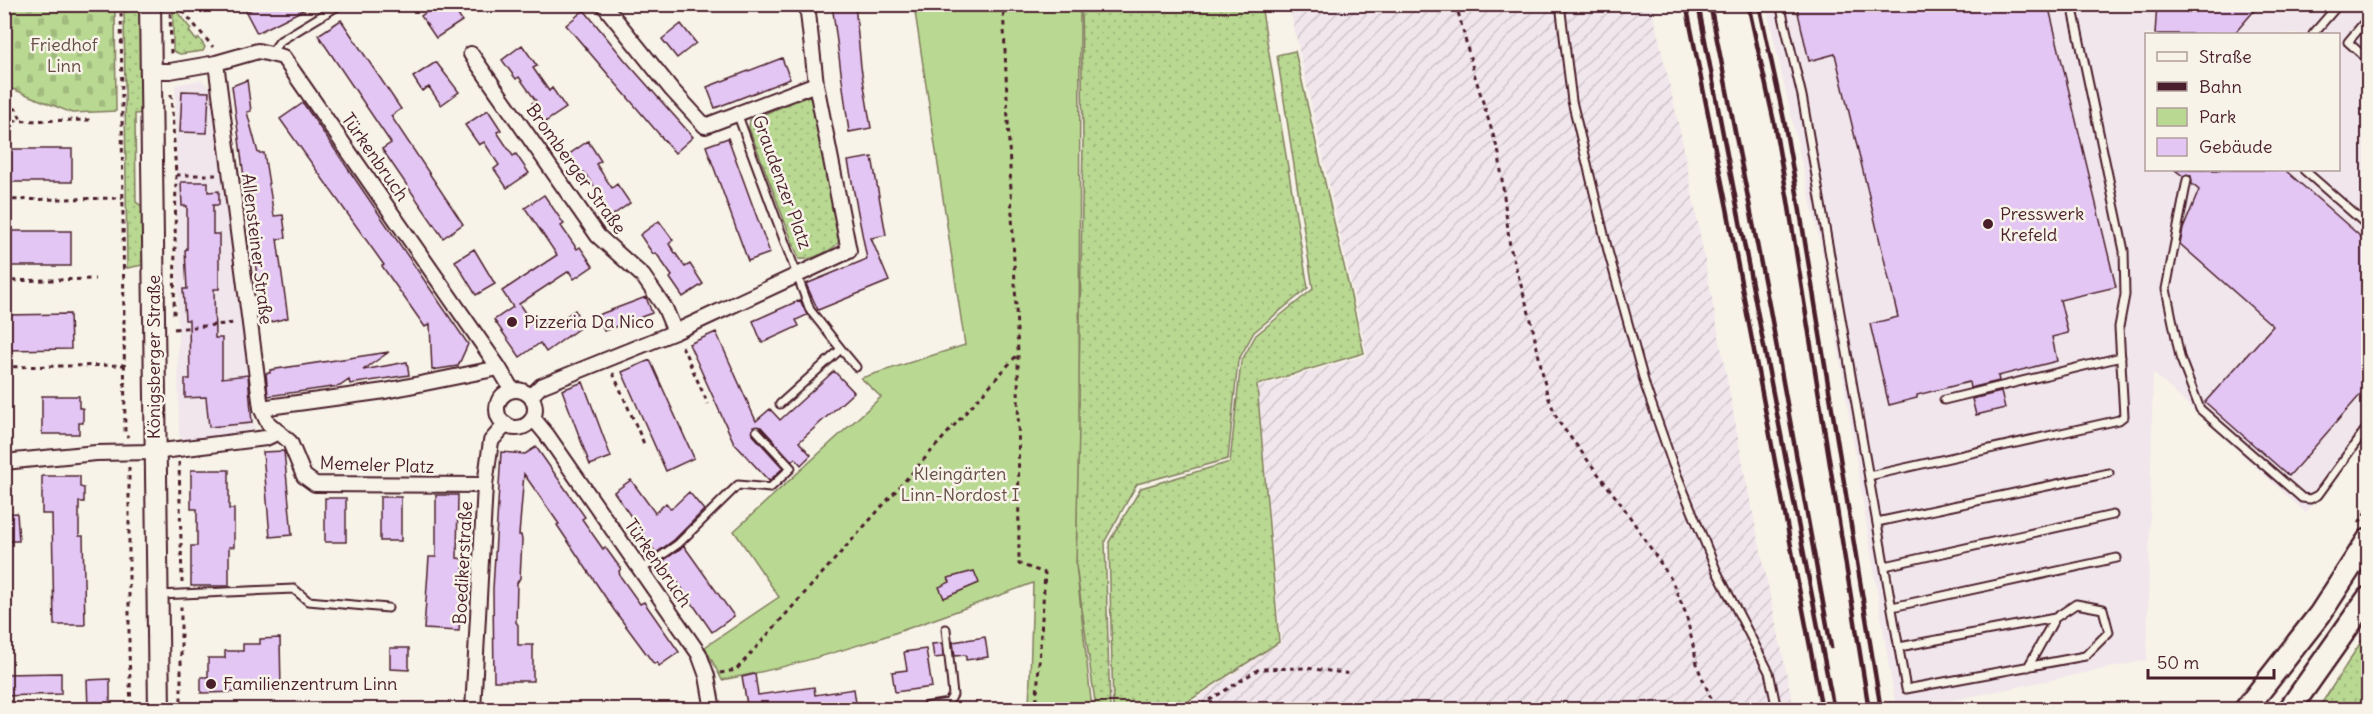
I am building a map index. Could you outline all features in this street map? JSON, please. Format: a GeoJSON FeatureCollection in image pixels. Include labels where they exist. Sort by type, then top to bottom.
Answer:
{"type":"FeatureCollection","features":[{"type":"Feature","properties":{"kind":"main road"},"geometry":{"type":"LineString","coordinates":[[2245,710],[2320,614],[2368,540]]}},
{"type":"Feature","properties":{"kind":"main road"},"geometry":{"type":"LineString","coordinates":[[2289,710],[2368,598]]}},
{"type":"Feature","properties":{"kind":"street","name":"Königsberger Straße"},"geometry":{"type":"LineString","coordinates":[[150,4],[161,71],[154,452],[159,710]]}},
{"type":"Feature","properties":{"kind":"street"},"geometry":{"type":"LineString","coordinates":[[603,4],[672,90],[705,126],[737,113]]}},
{"type":"Feature","properties":{"kind":"street"},"geometry":{"type":"LineString","coordinates":[[531,396],[541,386],[675,332],[849,251],[816,84],[807,4]]}},
{"type":"Feature","properties":{"kind":"street"},"geometry":{"type":"LineString","coordinates":[[161,71],[216,63],[258,51],[271,53]]}},
{"type":"Feature","properties":{"kind":"street","name":"Türkenbruch"},"geometry":{"type":"LineString","coordinates":[[271,53],[283,57],[512,390]]}},
{"type":"Feature","properties":{"kind":"street","name":"Bromberger Straße"},"geometry":{"type":"LineString","coordinates":[[471,54],[598,236],[643,276],[665,308],[675,332]]}},
{"type":"Feature","properties":{"kind":"street","name":"Allensteiner Straße"},"geometry":{"type":"LineString","coordinates":[[216,63],[261,408],[268,423],[279,432]]}},
{"type":"Feature","properties":{"kind":"street","name":"Graudenzer Platz"},"geometry":{"type":"LineString","coordinates":[[737,113],[816,84]]}},
{"type":"Feature","properties":{"kind":"street"},"geometry":{"type":"LineString","coordinates":[[261,408],[385,391],[499,368]]}},
{"type":"Feature","properties":{"kind":"street"},"geometry":{"type":"LineString","coordinates":[[512,390],[522,391],[531,396],[535,408],[532,418],[522,427],[516,428],[506,424],[498,414],[497,408],[502,397],[512,390]]}},
{"type":"Feature","properties":{"kind":"street","name":"Türkenbruch"},"geometry":{"type":"LineString","coordinates":[[532,418],[547,435],[699,654],[707,676],[713,710]]}},
{"type":"Feature","properties":{"kind":"street","name":"Boedikerstraße"},"geometry":{"type":"LineString","coordinates":[[474,710],[485,485],[491,441],[506,424]]}},
{"type":"Feature","properties":{"kind":"street"},"geometry":{"type":"LineString","coordinates":[[4,462],[96,453],[176,450],[266,438],[279,432]]}},
{"type":"Feature","properties":{"kind":"street","name":"Memeler Platz"},"geometry":{"type":"LineString","coordinates":[[279,432],[290,442],[303,476],[315,484],[485,485]]}},
{"type":"Feature","properties":{"kind":"street"},"geometry":{"type":"LineString","coordinates":[[929,709],[946,707]]}},
{"type":"Feature","properties":{"kind":"lane"},"geometry":{"type":"LineString","coordinates":[[271,53],[280,41],[341,4]]}},
{"type":"Feature","properties":{"kind":"lane"},"geometry":{"type":"LineString","coordinates":[[1560,4],[1572,101],[1608,251],[1646,388],[1673,465],[1717,572],[1769,672],[1777,710]]}},
{"type":"Feature","properties":{"kind":"lane"},"geometry":{"type":"LineString","coordinates":[[1780,4],[1802,96],[1906,689],[2085,656],[2109,633],[2103,609],[2076,604],[2055,618],[1899,647]]}},
{"type":"Feature","properties":{"kind":"lane"},"geometry":{"type":"LineString","coordinates":[[1869,476],[2118,420],[2124,416],[2119,327],[2125,295],[2124,251],[2073,4]]}},
{"type":"Feature","properties":{"kind":"lane"},"geometry":{"type":"LineString","coordinates":[[2314,33],[2339,4]]}},
{"type":"Feature","properties":{"kind":"lane"},"geometry":{"type":"LineString","coordinates":[[2368,18],[2348,42],[2368,60]]}},
{"type":"Feature","properties":{"kind":"lane","name":"Graudenzer Platz"},"geometry":{"type":"LineString","coordinates":[[737,113],[810,310],[856,367]]}},
{"type":"Feature","properties":{"kind":"lane"},"geometry":{"type":"LineString","coordinates":[[2305,171],[2368,226]]}},
{"type":"Feature","properties":{"kind":"lane"},"geometry":{"type":"LineString","coordinates":[[2187,180],[2166,289],[2180,357],[2200,408],[2302,498],[2310,499],[2318,495],[2368,426]]}},
{"type":"Feature","properties":{"kind":"lane"},"geometry":{"type":"LineString","coordinates":[[780,404],[842,349]]}},
{"type":"Feature","properties":{"kind":"lane"},"geometry":{"type":"LineString","coordinates":[[1944,400],[2121,357]]}},
{"type":"Feature","properties":{"kind":"lane"},"geometry":{"type":"LineString","coordinates":[[641,570],[678,544],[738,486],[770,488],[791,468],[758,431]]}},
{"type":"Feature","properties":{"kind":"lane"},"geometry":{"type":"LineString","coordinates":[[1877,522],[2109,473]]}},
{"type":"Feature","properties":{"kind":"lane"},"geometry":{"type":"LineString","coordinates":[[1885,566],[2113,515]]}},
{"type":"Feature","properties":{"kind":"lane"},"geometry":{"type":"LineString","coordinates":[[1892,608],[2117,558]]}},
{"type":"Feature","properties":{"kind":"lane"},"geometry":{"type":"LineString","coordinates":[[157,595],[294,588],[308,601],[388,608]]}},
{"type":"Feature","properties":{"kind":"lane"},"geometry":{"type":"LineString","coordinates":[[2028,667],[2055,618]]}},
{"type":"Feature","properties":{"kind":"lane"},"geometry":{"type":"LineString","coordinates":[[946,629],[952,695],[946,707]]}},
{"type":"Feature","properties":{"kind":"path"},"geometry":{"type":"LineString","coordinates":[[121,4],[125,432],[130,441],[131,710]]}},
{"type":"Feature","properties":{"kind":"path"},"geometry":{"type":"LineString","coordinates":[[170,4],[161,71],[176,175],[174,329],[248,321]]}},
{"type":"Feature","properties":{"kind":"path"},"geometry":{"type":"LineString","coordinates":[[177,4],[212,48],[224,46]]}},
{"type":"Feature","properties":{"kind":"path"},"geometry":{"type":"LineString","coordinates":[[1003,4],[1018,354],[1019,564],[1045,573],[1036,710]]}},
{"type":"Feature","properties":{"kind":"path"},"geometry":{"type":"LineString","coordinates":[[1456,4],[1499,154],[1510,247],[1528,310],[1547,394],[1558,421],[1624,508],[1671,579],[1686,614],[1698,668],[1716,710]]}},
{"type":"Feature","properties":{"kind":"path"},"geometry":{"type":"LineString","coordinates":[[4,107],[16,109],[22,121]]}},
{"type":"Feature","properties":{"kind":"path"},"geometry":{"type":"LineString","coordinates":[[4,121],[92,120],[92,122]]}},
{"type":"Feature","properties":{"kind":"path"},"geometry":{"type":"LineString","coordinates":[[176,175],[230,175]]}},
{"type":"Feature","properties":{"kind":"path"},"geometry":{"type":"LineString","coordinates":[[4,200],[122,198]]}},
{"type":"Feature","properties":{"kind":"path"},"geometry":{"type":"LineString","coordinates":[[4,281],[95,279]]}},
{"type":"Feature","properties":{"kind":"path"},"geometry":{"type":"LineString","coordinates":[[675,332],[708,404]]}},
{"type":"Feature","properties":{"kind":"path"},"geometry":{"type":"LineString","coordinates":[[707,676],[736,670],[1018,354]]}},
{"type":"Feature","properties":{"kind":"path"},"geometry":{"type":"LineString","coordinates":[[607,359],[645,446]]}},
{"type":"Feature","properties":{"kind":"path"},"geometry":{"type":"LineString","coordinates":[[4,367],[124,365]]}},
{"type":"Feature","properties":{"kind":"path"},"geometry":{"type":"LineString","coordinates":[[176,450],[179,465],[182,594],[181,710]]}},
{"type":"Feature","properties":{"kind":"path"},"geometry":{"type":"LineString","coordinates":[[1194,710],[1259,669],[1306,668],[1352,674]]}},
{"type":"Feature","properties":{"kind":"shaded area"},"geometry":{"type":"Polygon","coordinates":[[[1289,5],[1651,5],[1682,139],[1746,480],[1794,709],[1185,710],[1189,704],[1281,642],[1258,387],[1367,355],[1289,5]]]}},
{"type":"Feature","properties":{"kind":"shaded area"},"geometry":{"type":"Polygon","coordinates":[[[1766,5],[2368,5],[2368,430],[2306,513],[2153,373],[2147,660],[1911,709],[1896,709],[1825,265],[1766,5]]]}},
{"type":"Feature","properties":{"kind":"shaded area"},"geometry":{"type":"Polygon","coordinates":[[[201,80],[212,88],[255,429],[185,442],[179,436],[175,85],[201,80]]]}},
{"type":"Feature","properties":{"kind":"green space","name":"Friedhof Linn"},"geometry":{"type":"Polygon","coordinates":[[[4,5],[115,5],[116,111],[72,113],[5,86],[4,5]]]}},
{"type":"Feature","properties":{"kind":"green space"},"geometry":{"type":"Polygon","coordinates":[[[124,5],[141,5],[142,113],[135,114],[136,202],[143,207],[143,265],[127,268],[124,5]]]}},
{"type":"Feature","properties":{"kind":"green space","name":"Kleingärten Linn-Nordost I"},"geometry":{"type":"Polygon","coordinates":[[[914,5],[1080,5],[1079,425],[1076,565],[1092,709],[1029,709],[1033,583],[841,651],[722,680],[705,647],[779,597],[734,531],[881,397],[861,378],[965,345],[914,5]]]}},
{"type":"Feature","properties":{"kind":"green space"},"geometry":{"type":"Polygon","coordinates":[[[1081,5],[1261,5],[1308,288],[1254,332],[1238,361],[1228,459],[1137,484],[1105,541],[1110,709],[1096,709],[1076,566],[1083,141],[1081,5]]]}},
{"type":"Feature","properties":{"kind":"green space"},"geometry":{"type":"Polygon","coordinates":[[[173,7],[191,29],[189,31],[196,40],[199,38],[205,47],[203,51],[180,54],[173,51],[173,7]]]}},
{"type":"Feature","properties":{"kind":"green space"},"geometry":{"type":"Polygon","coordinates":[[[1295,51],[1364,353],[1257,385],[1279,642],[1187,702],[1182,709],[1113,709],[1109,542],[1141,488],[1230,462],[1241,362],[1256,335],[1313,289],[1277,55],[1295,51]]]}},
{"type":"Feature","properties":{"kind":"green space"},"geometry":{"type":"Polygon","coordinates":[[[808,96],[813,101],[840,240],[822,254],[799,259],[749,128],[750,120],[808,96]]]}},
{"type":"Feature","properties":{"kind":"green space"},"geometry":{"type":"Polygon","coordinates":[[[2368,631],[2368,696],[2360,709],[2318,709],[2368,631]]]}},
{"type":"Feature","properties":{"kind":"building"},"geometry":{"type":"Polygon","coordinates":[[[261,4],[315,4],[257,33],[246,12],[261,4]]]}},
{"type":"Feature","properties":{"kind":"building"},"geometry":{"type":"Polygon","coordinates":[[[438,4],[451,4],[462,21],[436,38],[421,16],[438,4]]]}},
{"type":"Feature","properties":{"kind":"building"},"geometry":{"type":"Polygon","coordinates":[[[832,4],[855,4],[861,67],[871,128],[849,132],[832,4]]]}},
{"type":"Feature","properties":{"kind":"building","name":"Presswerk Krefeld"},"geometry":{"type":"Polygon","coordinates":[[[1796,4],[2048,4],[2116,287],[2060,300],[2068,333],[2052,337],[2057,361],[1998,376],[1999,381],[1970,388],[1969,382],[1917,395],[1917,398],[1889,405],[1870,324],[1898,317],[1835,54],[1809,61],[1796,4]]]}},
{"type":"Feature","properties":{"kind":"building"},"geometry":{"type":"Polygon","coordinates":[[[2157,4],[2260,4],[2235,33],[2155,33],[2157,4]]]}},
{"type":"Feature","properties":{"kind":"building"},"geometry":{"type":"Polygon","coordinates":[[[584,10],[693,137],[675,153],[566,25],[584,10]]]}},
{"type":"Feature","properties":{"kind":"building"},"geometry":{"type":"Polygon","coordinates":[[[341,20],[401,109],[391,116],[463,224],[443,238],[382,149],[391,143],[318,35],[341,20]]]}},
{"type":"Feature","properties":{"kind":"building"},"geometry":{"type":"Polygon","coordinates":[[[681,24],[696,43],[677,58],[662,39],[681,24]]]}},
{"type":"Feature","properties":{"kind":"building"},"geometry":{"type":"Polygon","coordinates":[[[522,45],[537,66],[533,68],[549,91],[552,88],[566,108],[545,122],[532,103],[536,101],[519,77],[516,79],[502,60],[522,45]]]}},
{"type":"Feature","properties":{"kind":"building"},"geometry":{"type":"Polygon","coordinates":[[[782,58],[790,79],[715,108],[707,87],[782,58]]]}},
{"type":"Feature","properties":{"kind":"building"},"geometry":{"type":"Polygon","coordinates":[[[436,62],[459,92],[441,105],[429,87],[422,91],[413,77],[436,62]]]}},
{"type":"Feature","properties":{"kind":"building"},"geometry":{"type":"Polygon","coordinates":[[[247,80],[251,111],[247,112],[258,153],[264,153],[274,216],[283,215],[286,238],[277,239],[288,318],[271,322],[263,322],[232,86],[247,80]]]}},
{"type":"Feature","properties":{"kind":"building"},"geometry":{"type":"Polygon","coordinates":[[[182,91],[209,92],[207,133],[180,132],[182,91]]]}},
{"type":"Feature","properties":{"kind":"building"},"geometry":{"type":"Polygon","coordinates":[[[303,103],[468,344],[458,366],[432,370],[430,324],[425,327],[382,266],[384,265],[280,119],[303,103]]]}},
{"type":"Feature","properties":{"kind":"building"},"geometry":{"type":"Polygon","coordinates":[[[488,110],[501,130],[497,132],[513,156],[516,154],[529,173],[507,188],[494,169],[499,165],[484,142],[479,145],[465,125],[488,110]]]}},
{"type":"Feature","properties":{"kind":"building"},"geometry":{"type":"Polygon","coordinates":[[[728,138],[770,253],[748,261],[706,146],[728,138]]]}},
{"type":"Feature","properties":{"kind":"building"},"geometry":{"type":"Polygon","coordinates":[[[588,141],[601,161],[596,164],[612,188],[617,184],[630,203],[610,217],[597,198],[601,196],[584,172],[581,174],[568,155],[588,141]]]}},
{"type":"Feature","properties":{"kind":"building"},"geometry":{"type":"Polygon","coordinates":[[[4,149],[72,149],[72,182],[4,182],[4,149]]]}},
{"type":"Feature","properties":{"kind":"building"},"geometry":{"type":"Polygon","coordinates":[[[872,157],[886,235],[871,238],[889,281],[818,310],[806,284],[867,259],[848,161],[872,157]]]}},
{"type":"Feature","properties":{"kind":"building"},"geometry":{"type":"Polygon","coordinates":[[[2176,171],[2286,171],[2368,243],[2368,386],[2289,476],[2205,402],[2273,326],[2180,244],[2183,229],[2199,190],[2192,184],[2191,176],[2187,174],[2183,176],[2176,171]]]}},
{"type":"Feature","properties":{"kind":"building"},"geometry":{"type":"Polygon","coordinates":[[[181,182],[208,182],[208,192],[219,191],[219,205],[213,205],[213,234],[219,234],[219,289],[214,289],[215,338],[222,338],[222,378],[248,375],[252,423],[209,427],[206,397],[185,398],[185,379],[190,379],[189,320],[185,320],[183,289],[187,289],[185,250],[187,249],[187,206],[182,206],[181,182]]]}},
{"type":"Feature","properties":{"kind":"building"},"geometry":{"type":"Polygon","coordinates":[[[544,195],[564,224],[561,226],[577,249],[580,247],[593,266],[574,279],[569,271],[519,304],[536,329],[553,317],[557,322],[575,310],[582,326],[546,352],[540,343],[520,357],[494,320],[513,307],[502,291],[557,255],[525,208],[544,195]]]}},
{"type":"Feature","properties":{"kind":"building"},"geometry":{"type":"Polygon","coordinates":[[[659,221],[673,240],[669,244],[685,267],[690,264],[703,284],[683,297],[670,278],[672,276],[640,235],[659,221]]]}},
{"type":"Feature","properties":{"kind":"building"},"geometry":{"type":"Polygon","coordinates":[[[4,231],[71,231],[71,266],[4,266],[4,231]]]}},
{"type":"Feature","properties":{"kind":"building"},"geometry":{"type":"Polygon","coordinates":[[[474,249],[495,284],[476,295],[455,261],[474,249]]]}},
{"type":"Feature","properties":{"kind":"building"},"geometry":{"type":"Polygon","coordinates":[[[646,297],[652,313],[604,331],[598,315],[646,297]]]}},
{"type":"Feature","properties":{"kind":"building"},"geometry":{"type":"Polygon","coordinates":[[[800,300],[807,315],[796,320],[799,326],[762,343],[753,321],[800,300]]]}},
{"type":"Feature","properties":{"kind":"building"},"geometry":{"type":"Polygon","coordinates":[[[70,314],[71,349],[4,350],[4,315],[70,314]]]}},
{"type":"Feature","properties":{"kind":"building"},"geometry":{"type":"Polygon","coordinates":[[[716,332],[756,421],[770,409],[780,420],[834,371],[854,392],[799,442],[811,455],[801,465],[795,458],[792,461],[761,427],[753,427],[753,435],[783,468],[769,481],[734,443],[689,344],[716,332]]]}},
{"type":"Feature","properties":{"kind":"building"},"geometry":{"type":"Polygon","coordinates":[[[389,352],[363,370],[407,362],[409,375],[350,384],[349,380],[340,386],[268,396],[266,373],[270,373],[270,370],[389,352]]]}},
{"type":"Feature","properties":{"kind":"building"},"geometry":{"type":"Polygon","coordinates":[[[650,360],[694,458],[666,471],[622,372],[650,360]]]}},
{"type":"Feature","properties":{"kind":"building"},"geometry":{"type":"Polygon","coordinates":[[[583,382],[611,457],[590,465],[562,390],[583,382]]]}},
{"type":"Feature","properties":{"kind":"building"},"geometry":{"type":"Polygon","coordinates":[[[2001,392],[2005,408],[1976,415],[1972,399],[2001,392]]]}},
{"type":"Feature","properties":{"kind":"building"},"geometry":{"type":"Polygon","coordinates":[[[42,396],[79,396],[79,408],[83,408],[83,423],[79,423],[79,434],[42,434],[42,396]]]}},
{"type":"Feature","properties":{"kind":"building"},"geometry":{"type":"Polygon","coordinates":[[[536,447],[585,517],[582,519],[603,549],[605,547],[621,569],[620,576],[640,604],[644,602],[679,652],[659,666],[657,662],[654,664],[614,610],[524,474],[516,622],[518,645],[533,645],[533,681],[494,681],[493,589],[501,452],[525,454],[536,447]]]}},
{"type":"Feature","properties":{"kind":"building"},"geometry":{"type":"Polygon","coordinates":[[[284,451],[292,535],[270,537],[263,452],[284,451]]]}},
{"type":"Feature","properties":{"kind":"building"},"geometry":{"type":"Polygon","coordinates":[[[191,470],[229,470],[229,509],[234,509],[234,547],[229,547],[229,586],[191,586],[191,546],[197,546],[197,509],[191,509],[191,470]]]}},
{"type":"Feature","properties":{"kind":"building"},"geometry":{"type":"Polygon","coordinates":[[[42,476],[80,476],[80,487],[84,488],[84,502],[79,502],[79,536],[83,536],[85,625],[54,625],[52,514],[42,514],[42,476]]]}},
{"type":"Feature","properties":{"kind":"building"},"geometry":{"type":"Polygon","coordinates":[[[631,480],[655,513],[666,503],[671,509],[689,492],[704,510],[674,540],[656,553],[614,492],[631,480]]]}},
{"type":"Feature","properties":{"kind":"building"},"geometry":{"type":"Polygon","coordinates":[[[436,495],[458,495],[457,558],[464,559],[459,631],[424,629],[429,557],[436,557],[436,495]]]}},
{"type":"Feature","properties":{"kind":"building"},"geometry":{"type":"Polygon","coordinates":[[[380,497],[401,497],[401,541],[380,541],[380,497]]]}},
{"type":"Feature","properties":{"kind":"building"},"geometry":{"type":"Polygon","coordinates":[[[325,498],[346,498],[346,542],[325,542],[325,498]]]}},
{"type":"Feature","properties":{"kind":"building"},"geometry":{"type":"Polygon","coordinates":[[[17,513],[19,541],[4,541],[4,514],[17,513]]]}},
{"type":"Feature","properties":{"kind":"building"},"geometry":{"type":"Polygon","coordinates":[[[684,546],[734,616],[712,632],[663,561],[684,546]]]}},
{"type":"Feature","properties":{"kind":"building"},"geometry":{"type":"Polygon","coordinates":[[[974,571],[979,583],[944,598],[939,587],[950,582],[948,578],[974,571]]]}},
{"type":"Feature","properties":{"kind":"building"},"geometry":{"type":"Polygon","coordinates":[[[985,637],[988,657],[966,660],[966,655],[955,656],[953,642],[985,637]]]}},
{"type":"Feature","properties":{"kind":"building"},"geometry":{"type":"Polygon","coordinates":[[[280,638],[281,691],[201,693],[201,677],[208,677],[208,658],[225,658],[225,651],[243,651],[243,644],[260,644],[260,639],[280,638]]]}},
{"type":"Feature","properties":{"kind":"building"},"geometry":{"type":"Polygon","coordinates":[[[942,643],[943,657],[934,658],[932,644],[942,643]]]}},
{"type":"Feature","properties":{"kind":"building"},"geometry":{"type":"Polygon","coordinates":[[[390,648],[409,648],[409,670],[390,669],[390,648]]]}},
{"type":"Feature","properties":{"kind":"building"},"geometry":{"type":"Polygon","coordinates":[[[926,649],[932,687],[895,692],[892,672],[907,670],[904,652],[926,649]]]}},
{"type":"Feature","properties":{"kind":"building"},"geometry":{"type":"Polygon","coordinates":[[[61,673],[61,694],[4,696],[4,674],[61,673]]]}},
{"type":"Feature","properties":{"kind":"building"},"geometry":{"type":"Polygon","coordinates":[[[755,674],[758,695],[814,687],[815,695],[854,689],[857,710],[748,710],[742,677],[755,674]]]}},
{"type":"Feature","properties":{"kind":"building"},"geometry":{"type":"Polygon","coordinates":[[[110,679],[110,710],[88,710],[87,680],[110,679]]]}},
{"type":"Feature","properties":{"kind":"railway"},"geometry":{"type":"LineString","coordinates":[[1686,4],[1822,710]]}},
{"type":"Feature","properties":{"kind":"railway"},"geometry":{"type":"LineString","coordinates":[[1698,4],[1834,710]]}},
{"type":"Feature","properties":{"kind":"railway"},"geometry":{"type":"LineString","coordinates":[[1710,4],[1770,310],[1831,647]]}},
{"type":"Feature","properties":{"kind":"railway"},"geometry":{"type":"LineString","coordinates":[[1748,4],[1774,122],[1788,201],[1869,710]]}},
{"type":"Feature","properties":{"kind":"railway"},"geometry":{"type":"LineString","coordinates":[[1759,4],[1798,199],[1881,710]]}},
{"type":"Feature","properties":{"kind":"place","name":"Presswerk Krefeld"},"geometry":{"type":"Point","coordinates":[1988,224]}},
{"type":"Feature","properties":{"kind":"place","name":"Pizzeria Da Nico"},"geometry":{"type":"Point","coordinates":[512,322]}},
{"type":"Feature","properties":{"kind":"place","name":"Familienzentrum Linn"},"geometry":{"type":"Point","coordinates":[211,684]}}]}
